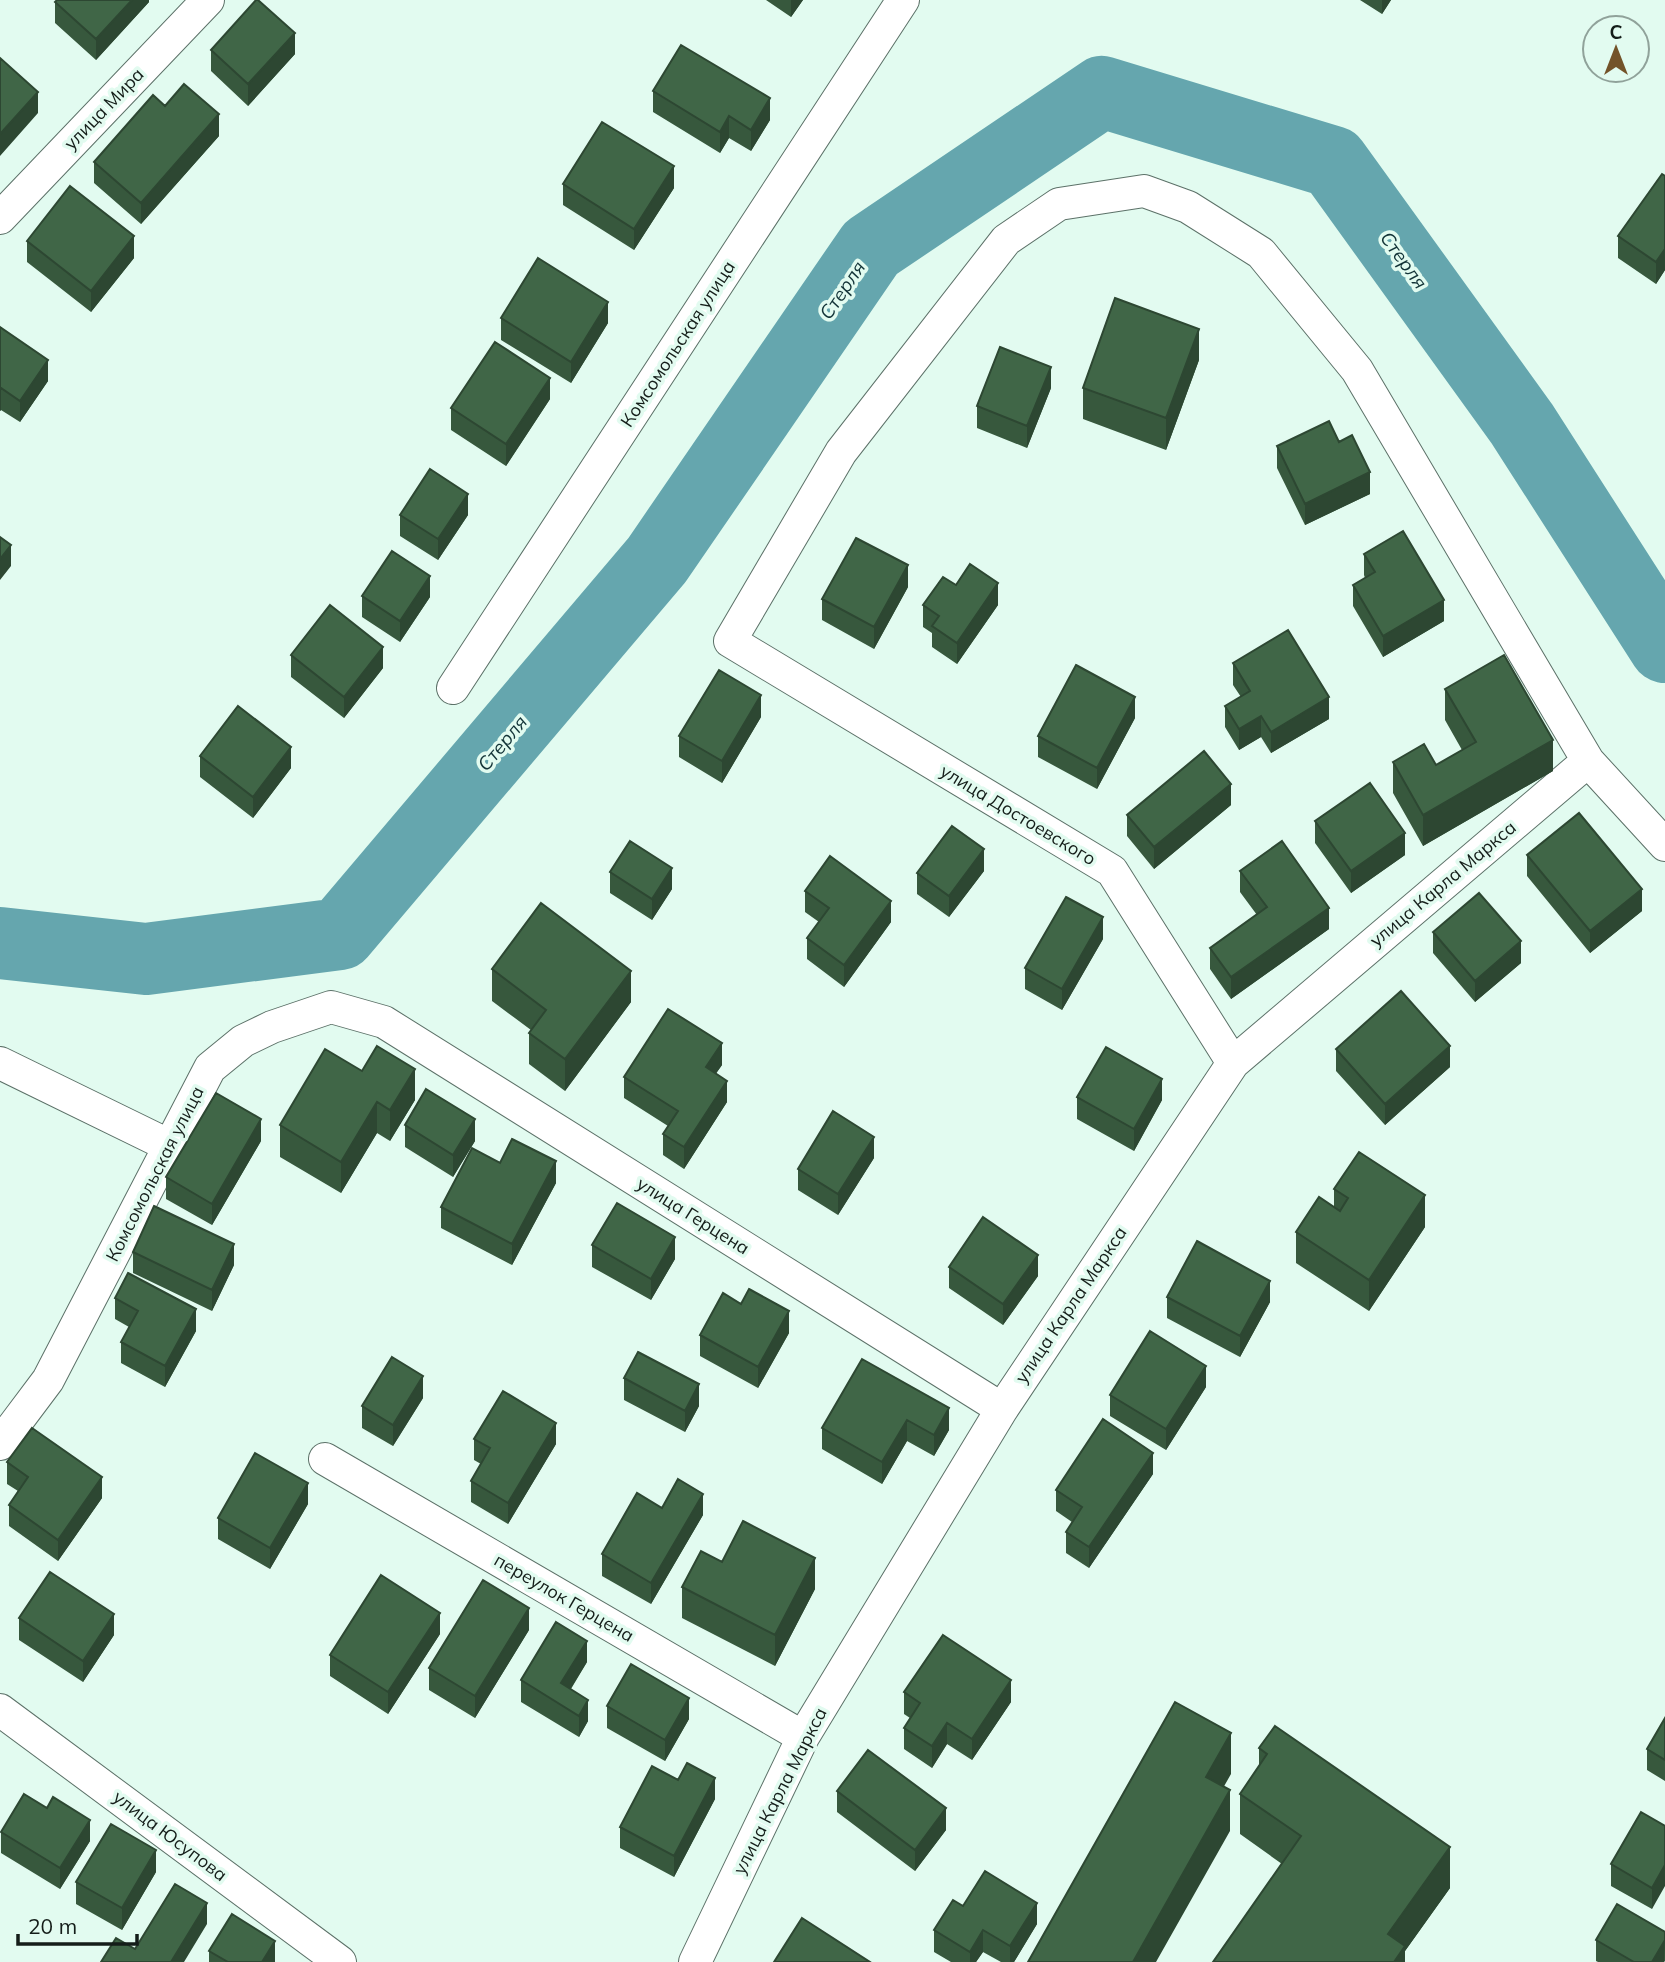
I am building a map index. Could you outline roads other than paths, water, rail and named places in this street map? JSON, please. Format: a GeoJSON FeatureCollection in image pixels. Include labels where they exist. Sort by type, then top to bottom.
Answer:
{"type":"FeatureCollection","features":[{"type":"Feature","properties":{"kind":"street","name":"улица Мира"},"geometry":{"type":"LineString","coordinates":[[0,218],[208,0]]}},
{"type":"Feature","properties":{"kind":"street","name":"Комсомольская улица"},"geometry":{"type":"LineString","coordinates":[[453,688],[903,0]]}},
{"type":"Feature","properties":{"kind":"street","name":"улица Достоевского"},"geometry":{"type":"LineString","coordinates":[[1233,1063],[1112,871],[730,641],[841,452],[1006,240],[1059,204],[1144,191],[1188,207],[1261,253],[1357,370],[1588,761]]}},
{"type":"Feature","properties":{"kind":"street"},"geometry":{"type":"LineString","coordinates":[[1588,761],[1665,845]]}},
{"type":"Feature","properties":{"kind":"street","name":"улица Карла Маркса"},"geometry":{"type":"LineString","coordinates":[[695,1962],[803,1737],[1002,1409],[1233,1063],[1588,761]]}},
{"type":"Feature","properties":{"kind":"street","name":"Комсомольская улица"},"geometry":{"type":"LineString","coordinates":[[0,1444],[48,1380],[210,1068],[243,1041],[272,1027],[331,1007],[384,1022]]}},
{"type":"Feature","properties":{"kind":"street","name":"улица Герцена"},"geometry":{"type":"LineString","coordinates":[[384,1022],[1002,1409]]}},
{"type":"Feature","properties":{"kind":"street"},"geometry":{"type":"LineString","coordinates":[[0,1063],[170,1146]]}},
{"type":"Feature","properties":{"kind":"street","name":"переулок Герцена"},"geometry":{"type":"LineString","coordinates":[[325,1459],[803,1737]]}},
{"type":"Feature","properties":{"kind":"street","name":"улица Юсупова"},"geometry":{"type":"LineString","coordinates":[[0,1710],[340,1962]]}},
{"type":"Feature","properties":{"kind":"waterway","name":"Стерля"},"geometry":{"type":"LineString","coordinates":[[0,943],[146,959],[340,934],[657,560],[871,248],[1102,92],[1333,162],[1522,424],[1665,647]]}}]}
